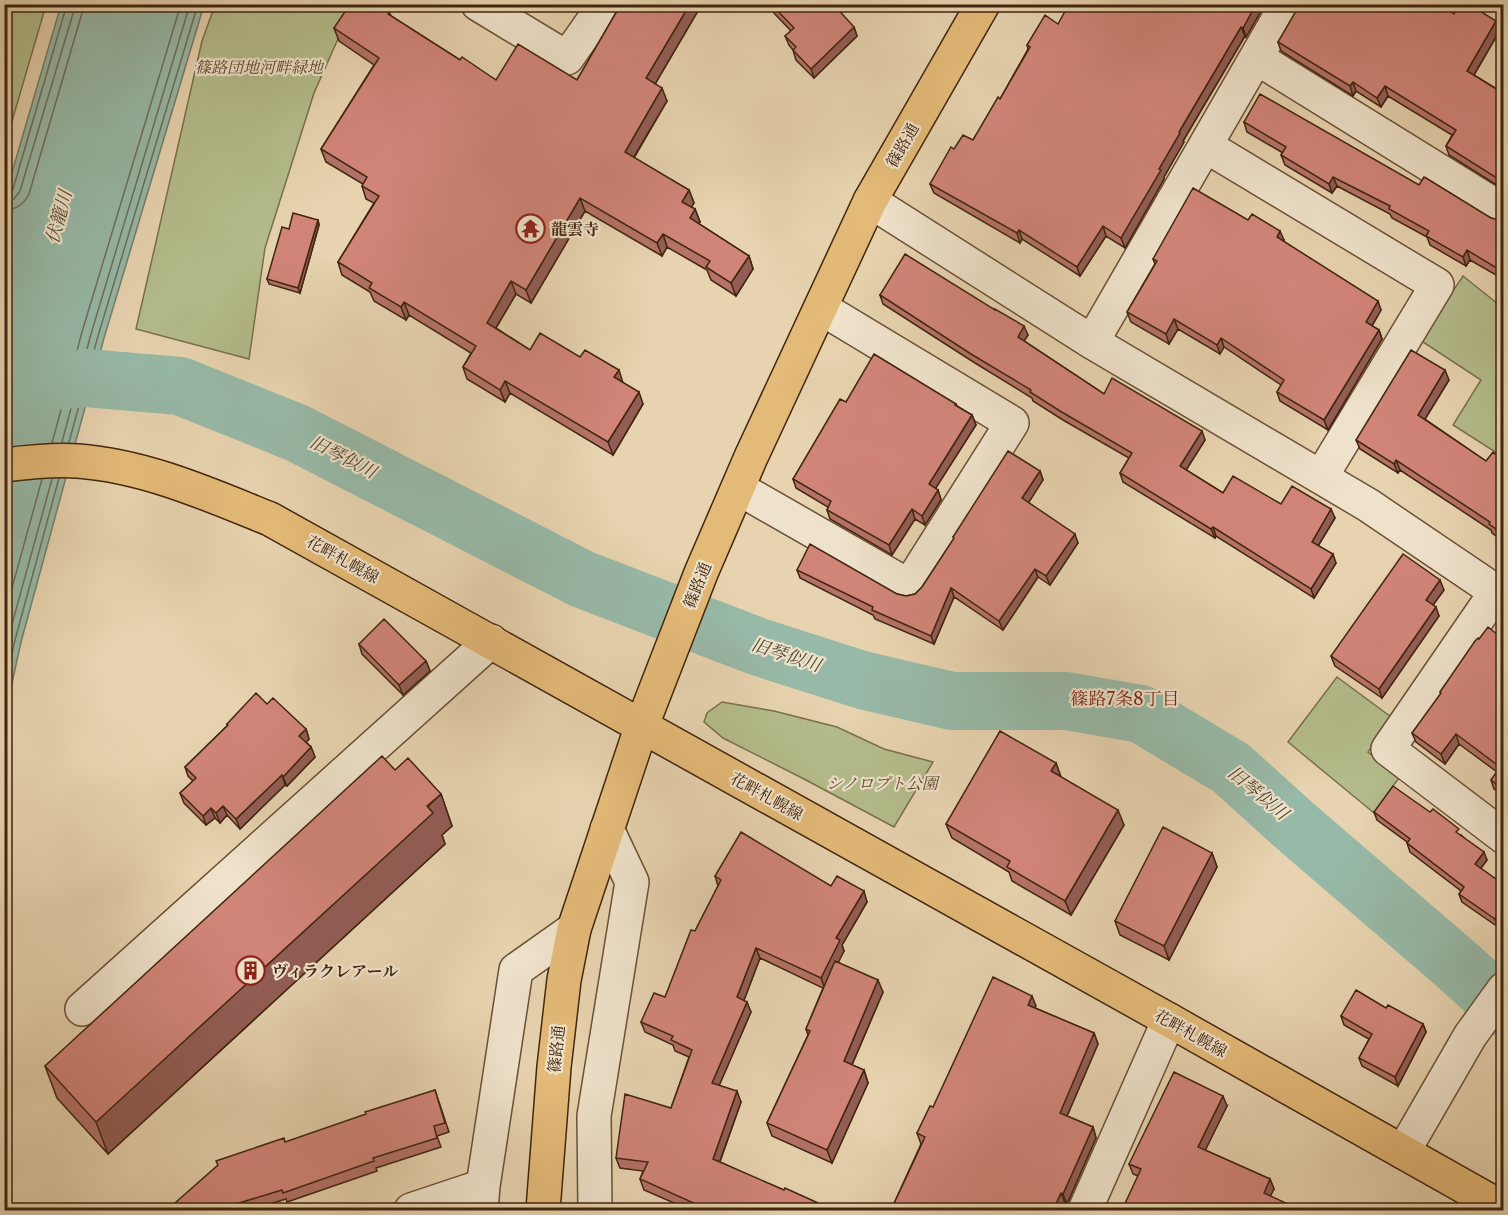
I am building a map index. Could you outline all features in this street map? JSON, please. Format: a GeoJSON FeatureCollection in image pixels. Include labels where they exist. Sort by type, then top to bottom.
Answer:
{"type":"FeatureCollection","features":[{"type":"Feature","properties":{"kind":"main road","name":"篠路通"},"geometry":{"type":"LineString","coordinates":[[543,1210],[554,1067],[564,980],[574,929],[642,725],[697,583],[738,488],[870,201],[974,7]]}},
{"type":"Feature","properties":{"kind":"main road","name":"花畔札幌線"},"geometry":{"type":"LineString","coordinates":[[4,465],[76,460],[122,466],[188,486],[270,519],[642,725],[1503,1209]]}},
{"type":"Feature","properties":{"kind":"street"},"geometry":{"type":"LineString","coordinates":[[478,4],[567,58],[605,4]]}},
{"type":"Feature","properties":{"kind":"street"},"geometry":{"type":"LineString","coordinates":[[1092,342],[1287,4]]}},
{"type":"Feature","properties":{"kind":"street"},"geometry":{"type":"LineString","coordinates":[[1257,58],[1503,211]]}},
{"type":"Feature","properties":{"kind":"street"},"geometry":{"type":"LineString","coordinates":[[1206,146],[1437,285],[1321,477]]}},
{"type":"Feature","properties":{"kind":"street"},"geometry":{"type":"LineString","coordinates":[[870,201],[1092,342],[1368,505],[1500,595],[1388,749],[1503,837]]}},
{"type":"Feature","properties":{"kind":"street"},"geometry":{"type":"LineString","coordinates":[[738,488],[909,586],[1012,423],[822,308]]}},
{"type":"Feature","properties":{"kind":"street"},"geometry":{"type":"LineString","coordinates":[[82,1009],[491,641]]}},
{"type":"Feature","properties":{"kind":"street"},"geometry":{"type":"LineString","coordinates":[[595,1210],[594,1116],[632,882],[607,829]]}},
{"type":"Feature","properties":{"kind":"street"},"geometry":{"type":"LineString","coordinates":[[411,1210],[482,1198],[516,970],[574,929]]}},
{"type":"Feature","properties":{"kind":"street"},"geometry":{"type":"LineString","coordinates":[[1403,1152],[1475,1029],[1503,990]]}},
{"type":"Feature","properties":{"kind":"street"},"geometry":{"type":"LineString","coordinates":[[1085,1210],[1169,1020]]}},
{"type":"Feature","properties":{"kind":"green space"},"geometry":{"type":"Polygon","coordinates":[[[4,5],[46,5],[5,145],[4,5]]]}},
{"type":"Feature","properties":{"kind":"green space","name":"篠路団地河畔緑地"},"geometry":{"type":"Polygon","coordinates":[[[215,5],[353,5],[314,93],[265,248],[249,359],[136,329],[202,41],[215,5]]]}},
{"type":"Feature","properties":{"kind":"green space"},"geometry":{"type":"Polygon","coordinates":[[[1463,276],[1503,308],[1503,457],[1453,425],[1481,380],[1420,340],[1463,276]]]}},
{"type":"Feature","properties":{"kind":"green space"},"geometry":{"type":"Polygon","coordinates":[[[1337,677],[1391,717],[1368,752],[1399,778],[1374,813],[1288,742],[1337,677]]]}},
{"type":"Feature","properties":{"kind":"green space","name":"シノロプト公園"},"geometry":{"type":"Polygon","coordinates":[[[722,702],[774,711],[837,727],[884,749],[933,762],[894,827],[723,738],[704,722],[707,713],[722,702]]]}},
{"type":"Feature","properties":{"kind":"water","name":"伏籠川"},"geometry":{"type":"Polygon","coordinates":[[[61,5],[204,5],[104,338],[21,642],[5,715],[5,196],[61,5]]]}},
{"type":"Feature","properties":{"kind":"building"},"geometry":{"type":"Polygon","coordinates":[[[350,4],[379,4],[389,11],[388,14],[460,60],[462,57],[496,80],[518,44],[577,80],[621,4],[690,4],[646,78],[662,88],[625,152],[689,190],[682,202],[695,209],[690,218],[749,256],[731,283],[706,267],[710,261],[663,234],[657,243],[580,198],[526,290],[511,281],[487,323],[530,350],[540,333],[580,357],[585,350],[619,370],[614,377],[639,392],[608,442],[505,381],[500,390],[463,367],[476,346],[404,302],[401,307],[369,288],[372,283],[338,262],[379,196],[362,186],[367,177],[321,149],[379,58],[334,28],[350,4]]]}},
{"type":"Feature","properties":{"kind":"building"},"geometry":{"type":"Polygon","coordinates":[[[771,4],[833,4],[854,27],[811,69],[793,50],[796,47],[785,36],[794,28],[771,4]]]}},
{"type":"Feature","properties":{"kind":"building"},"geometry":{"type":"Polygon","coordinates":[[[1069,4],[1256,4],[1179,132],[1159,169],[1161,170],[1121,238],[1103,226],[1077,267],[1019,230],[1017,233],[930,184],[951,147],[954,149],[963,135],[973,140],[1030,47],[1027,45],[1045,15],[1058,24],[1069,4]]]}},
{"type":"Feature","properties":{"kind":"building"},"geometry":{"type":"Polygon","coordinates":[[[1300,4],[1439,4],[1454,14],[1460,4],[1469,4],[1496,21],[1467,71],[1503,93],[1503,182],[1446,146],[1456,130],[1385,86],[1377,98],[1353,82],[1350,86],[1278,42],[1300,4]]]}},
{"type":"Feature","properties":{"kind":"building"},"geometry":{"type":"Polygon","coordinates":[[[1260,94],[1419,185],[1424,177],[1491,218],[1503,219],[1503,272],[1467,250],[1463,257],[1426,236],[1429,231],[1389,209],[1390,206],[1333,177],[1329,184],[1281,155],[1286,147],[1244,122],[1260,94]]]}},
{"type":"Feature","properties":{"kind":"building"},"geometry":{"type":"Polygon","coordinates":[[[1193,188],[1248,220],[1252,214],[1280,231],[1277,237],[1378,301],[1366,322],[1379,330],[1324,420],[1277,392],[1284,380],[1221,338],[1217,345],[1174,319],[1166,334],[1127,312],[1157,261],[1153,259],[1193,188]]]}},
{"type":"Feature","properties":{"kind":"building"},"geometry":{"type":"Polygon","coordinates":[[[293,213],[318,220],[298,288],[267,279],[282,227],[289,229],[293,213]]]}},
{"type":"Feature","properties":{"kind":"building"},"geometry":{"type":"Polygon","coordinates":[[[905,254],[1024,326],[1018,337],[1104,394],[1112,378],[1202,431],[1180,466],[1223,493],[1233,476],[1281,504],[1292,486],[1331,509],[1312,542],[1333,554],[1311,589],[1213,527],[1211,529],[1120,473],[1132,453],[1060,411],[1030,392],[1031,390],[880,295],[905,254]]]}},
{"type":"Feature","properties":{"kind":"building"},"geometry":{"type":"Polygon","coordinates":[[[1411,350],[1445,370],[1418,415],[1486,461],[1493,452],[1503,460],[1503,534],[1489,524],[1490,522],[1396,460],[1394,464],[1356,440],[1411,350]]]}},
{"type":"Feature","properties":{"kind":"building"},"geometry":{"type":"Polygon","coordinates":[[[874,354],[972,415],[929,484],[938,490],[922,516],[912,509],[889,545],[827,510],[831,501],[793,479],[840,399],[846,402],[874,354]]]}},
{"type":"Feature","properties":{"kind":"building"},"geometry":{"type":"Polygon","coordinates":[[[1008,451],[1040,471],[1022,498],[1075,534],[1046,576],[1035,569],[999,621],[951,588],[931,636],[872,610],[873,607],[797,570],[810,544],[897,594],[906,596],[915,594],[954,538],[1008,451]]]}},
{"type":"Feature","properties":{"kind":"building"},"geometry":{"type":"Polygon","coordinates":[[[1403,554],[1440,580],[1426,600],[1436,607],[1379,689],[1331,656],[1403,554]]]}},
{"type":"Feature","properties":{"kind":"building"},"geometry":{"type":"Polygon","coordinates":[[[384,619],[426,661],[399,685],[359,644],[384,619]]]}},
{"type":"Feature","properties":{"kind":"building"},"geometry":{"type":"Polygon","coordinates":[[[1488,627],[1503,639],[1503,789],[1491,780],[1500,767],[1456,734],[1441,754],[1412,733],[1475,641],[1488,627]]]}},
{"type":"Feature","properties":{"kind":"building"},"geometry":{"type":"Polygon","coordinates":[[[256,693],[267,704],[273,698],[306,729],[299,736],[311,747],[283,777],[282,775],[236,819],[223,806],[216,813],[211,808],[203,816],[180,793],[196,778],[185,767],[228,725],[256,693]]]}},
{"type":"Feature","properties":{"kind":"building"},"geometry":{"type":"Polygon","coordinates":[[[1000,731],[1056,763],[1051,771],[1118,810],[1065,901],[1007,867],[1010,861],[946,824],[1000,731]]]}},
{"type":"Feature","properties":{"kind":"building"},"geometry":{"type":"Polygon","coordinates":[[[382,756],[395,770],[408,758],[441,794],[427,806],[433,813],[96,1122],[45,1066],[382,756]]]}},
{"type":"Feature","properties":{"kind":"building"},"geometry":{"type":"Polygon","coordinates":[[[1393,786],[1430,812],[1433,809],[1459,829],[1456,832],[1484,852],[1475,864],[1503,884],[1503,906],[1495,919],[1459,894],[1464,887],[1407,843],[1410,839],[1374,812],[1393,786]]]}},
{"type":"Feature","properties":{"kind":"building"},"geometry":{"type":"Polygon","coordinates":[[[1163,827],[1212,853],[1164,946],[1115,921],[1163,827]]]}},
{"type":"Feature","properties":{"kind":"building"},"geometry":{"type":"Polygon","coordinates":[[[741,832],[831,886],[837,876],[864,891],[836,938],[840,940],[821,978],[756,948],[737,997],[747,1002],[712,1083],[737,1091],[713,1159],[818,1203],[816,1208],[824,1210],[709,1210],[640,1179],[648,1162],[616,1158],[625,1094],[671,1108],[692,1050],[671,1040],[673,1036],[641,1022],[654,993],[665,997],[691,930],[695,931],[721,880],[715,876],[741,832]]]}},
{"type":"Feature","properties":{"kind":"building"},"geometry":{"type":"Polygon","coordinates":[[[835,961],[878,980],[844,1061],[864,1070],[827,1150],[767,1123],[810,1031],[806,1029],[835,961]]]}},
{"type":"Feature","properties":{"kind":"building"},"geometry":{"type":"Polygon","coordinates":[[[993,977],[1032,996],[1028,1005],[1094,1033],[1060,1113],[1093,1127],[1063,1194],[1061,1193],[1053,1210],[891,1210],[925,1137],[917,1133],[930,1106],[933,1107],[993,977]]]}},
{"type":"Feature","properties":{"kind":"building"},"geometry":{"type":"Polygon","coordinates":[[[1356,990],[1386,1008],[1388,1005],[1423,1024],[1395,1077],[1359,1058],[1372,1034],[1341,1016],[1356,990]]]}},
{"type":"Feature","properties":{"kind":"building"},"geometry":{"type":"Polygon","coordinates":[[[1174,1072],[1223,1096],[1198,1147],[1270,1179],[1264,1193],[1301,1210],[1122,1210],[1141,1169],[1129,1164],[1174,1072]]]}},
{"type":"Feature","properties":{"kind":"building"},"geometry":{"type":"Polygon","coordinates":[[[435,1090],[445,1123],[434,1126],[437,1138],[373,1158],[374,1161],[283,1193],[282,1190],[216,1210],[167,1210],[218,1165],[216,1161],[284,1138],[285,1142],[366,1114],[365,1112],[435,1090]]]}},
{"type":"Feature","properties":{"kind":"building"},"geometry":{"type":"Polygon","coordinates":[[[1404,1204],[1416,1210],[1401,1210],[1404,1204]]]}},
{"type":"Feature","properties":{"kind":"waterway","name":"旧琴似川"},"geometry":{"type":"LineString","coordinates":[[15,385],[86,378],[180,386],[297,433],[582,579],[756,646],[862,680],[952,701],[1066,701],[1141,714],[1231,768],[1504,1008]]}},
{"type":"Feature","properties":{"kind":"place","name":"龍雲寺"},"geometry":{"type":"Point","coordinates":[530,229]}},
{"type":"Feature","properties":{"kind":"place","name":"ヴィラクレアール"},"geometry":{"type":"Point","coordinates":[251,971]}},
{"type":"Feature","properties":{"kind":"district","name":"篠路7条8丁目"},"geometry":{"type":"Point","coordinates":[1125,699]}}]}
